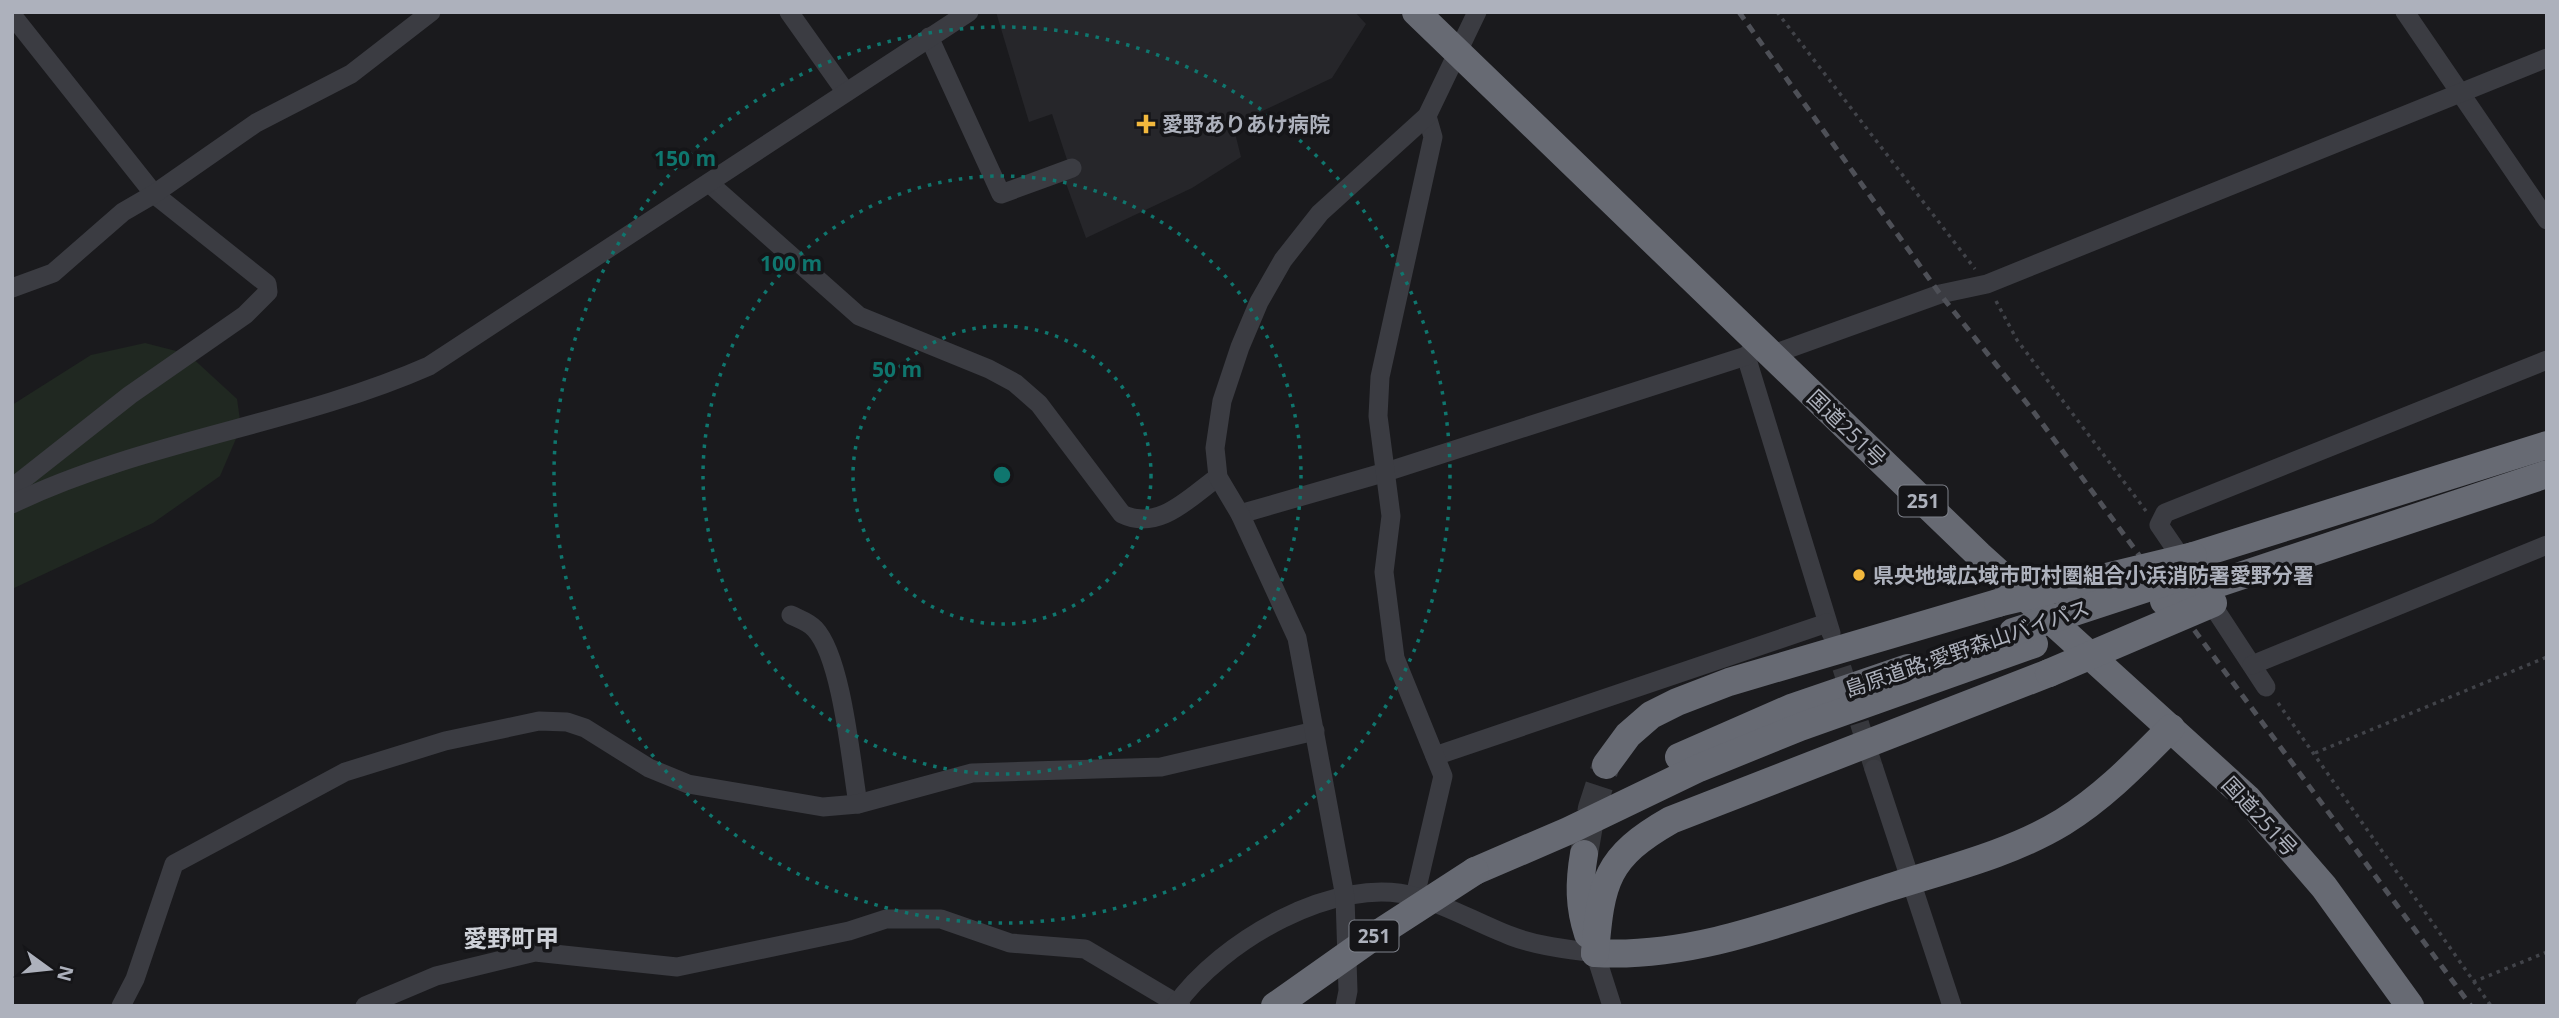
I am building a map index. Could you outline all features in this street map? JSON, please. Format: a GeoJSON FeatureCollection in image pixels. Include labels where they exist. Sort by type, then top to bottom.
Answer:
{"type":"FeatureCollection","features":[{"type":"Feature","properties":{"kind":"highway","name":"国道251号"},"geometry":{"type":"LineString","coordinates":[[1416,12],[1759,352],[2247,798],[2323,887],[2410,1006]]}},
{"type":"Feature","properties":{"kind":"highway"},"geometry":{"type":"LineString","coordinates":[[1595,953],[1599,903],[1606,880],[1619,858],[1642,837],[1683,815],[2049,673],[2204,579],[2547,445]]}},
{"type":"Feature","properties":{"kind":"highway","name":"島原道路;愛野森山バイパス"},"geometry":{"type":"LineString","coordinates":[[1275,1006],[1370,939],[1559,817],[1635,788],[1791,708],[2023,638],[2204,579],[2547,450]]}},
{"type":"Feature","properties":{"kind":"highway"},"geometry":{"type":"LineString","coordinates":[[1606,765],[1628,735],[1651,715],[1729,682],[1998,603],[2204,579],[2418,518],[2547,474]]}},
{"type":"Feature","properties":{"kind":"highway"},"geometry":{"type":"LineString","coordinates":[[1595,953],[1636,956],[1685,948],[1745,933],[2014,847],[2062,823],[2108,792],[2171,728]]}},
{"type":"Feature","properties":{"kind":"highway"},"geometry":{"type":"LineString","coordinates":[[1584,854],[1579,886],[1582,916],[1595,953]]}},
{"type":"Feature","properties":{"kind":"street"},"geometry":{"type":"LineString","coordinates":[[12,288],[53,273],[123,212],[154,194],[256,123],[351,74],[431,12]]}},
{"type":"Feature","properties":{"kind":"street"},"geometry":{"type":"LineString","coordinates":[[789,12],[845,91]]}},
{"type":"Feature","properties":{"kind":"street"},"geometry":{"type":"LineString","coordinates":[[12,504],[51,485],[179,443],[374,390],[429,366],[969,12]]}},
{"type":"Feature","properties":{"kind":"street"},"geometry":{"type":"LineString","coordinates":[[1345,1006],[1348,991],[1345,897],[1297,638],[1240,514],[1218,477],[1214,448],[1222,401],[1259,302],[1283,260],[1320,214],[1427,117],[1477,12]]}},
{"type":"Feature","properties":{"kind":"street"},"geometry":{"type":"LineString","coordinates":[[2405,12],[2547,220]]}},
{"type":"Feature","properties":{"kind":"street"},"geometry":{"type":"LineString","coordinates":[[12,15],[154,194],[267,284],[268,292],[245,314],[130,395],[12,488]]}},
{"type":"Feature","properties":{"kind":"street"},"geometry":{"type":"LineString","coordinates":[[929,37],[1001,194],[1072,168]]}},
{"type":"Feature","properties":{"kind":"street"},"geometry":{"type":"LineString","coordinates":[[1240,514],[1386,472],[1940,294],[1987,284],[2547,58]]}},
{"type":"Feature","properties":{"kind":"street"},"geometry":{"type":"LineString","coordinates":[[1415,896],[1443,776],[1395,658],[1384,572],[1391,516],[1378,416],[1380,376],[1433,137],[1427,117]]}},
{"type":"Feature","properties":{"kind":"street"},"geometry":{"type":"LineString","coordinates":[[709,183],[859,316],[1015,383],[1039,404],[1122,514],[1134,520],[1147,521],[1163,517],[1218,477]]}},
{"type":"Feature","properties":{"kind":"street"},"geometry":{"type":"LineString","coordinates":[[1435,756],[1830,628],[1759,352]]}},
{"type":"Feature","properties":{"kind":"street"},"geometry":{"type":"LineString","coordinates":[[2266,687],[2160,525],[2165,513],[2547,360]]}},
{"type":"Feature","properties":{"kind":"street"},"geometry":{"type":"LineString","coordinates":[[2252,665],[2547,545]]}},
{"type":"Feature","properties":{"kind":"street"},"geometry":{"type":"LineString","coordinates":[[791,615],[813,627],[824,642],[835,672],[858,804]]}},
{"type":"Feature","properties":{"kind":"street"},"geometry":{"type":"LineString","coordinates":[[121,1006],[135,979],[174,864],[345,772],[446,741],[539,721],[567,722],[585,728],[649,768],[688,784],[803,805],[858,804],[972,773],[1161,767],[1315,731]]}},
{"type":"Feature","properties":{"kind":"street"},"geometry":{"type":"LineString","coordinates":[[1874,769],[1913,880],[1952,1006]]}},
{"type":"Feature","properties":{"kind":"street"},"geometry":{"type":"LineString","coordinates":[[365,1006],[436,976],[535,951],[677,967],[849,931],[886,919],[941,919],[1010,943],[1085,949],[1177,1005],[1212,963],[1252,934],[1296,913],[1345,897],[1378,893],[1415,896],[1513,937],[1595,953],[1612,1006]]}},
{"type":"Feature","properties":{"kind":"path"},"geometry":{"type":"LineString","coordinates":[[1777,12],[1987,284],[2017,340],[2141,509],[2160,520]]}},
{"type":"Feature","properties":{"kind":"path"},"geometry":{"type":"LineString","coordinates":[[2315,753],[2547,657]]}},
{"type":"Feature","properties":{"kind":"path"},"geometry":{"type":"LineString","coordinates":[[2266,687],[2491,1006]]}},
{"type":"Feature","properties":{"kind":"path"},"geometry":{"type":"LineString","coordinates":[[2473,982],[2547,952]]}},
{"type":"Feature","properties":{"kind":"shaded area","name":"愛野ありあけ病院"},"geometry":{"type":"Polygon","coordinates":[[[996,12],[1355,12],[1366,24],[1332,78],[1233,125],[1241,157],[1192,188],[1086,238],[1064,178],[1072,175],[1052,114],[1029,122],[996,12]]]}},
{"type":"Feature","properties":{"kind":"shaded area"},"geometry":{"type":"Polygon","coordinates":[[[145,343],[188,354],[237,399],[241,427],[220,476],[153,523],[12,589],[12,405],[91,355],[145,343]]]}},
{"type":"Feature","properties":{"kind":"tunnel"},"geometry":{"type":"LineString","coordinates":[[1833,640],[1874,769]]}},
{"type":"Feature","properties":{"kind":"tunnel"},"geometry":{"type":"LineString","coordinates":[[1584,854],[1592,808],[1606,765]]}},
{"type":"Feature","properties":{"kind":"railway"},"geometry":{"type":"LineString","coordinates":[[1739,12],[1940,294],[2033,411],[2471,1006]]}},
{"type":"Feature","properties":{"kind":"place","name":"愛野ありあけ病院"},"geometry":{"type":"Point","coordinates":[1146,124]}},
{"type":"Feature","properties":{"kind":"place","name":"県央地域広域市町村圏組合小浜消防署愛野分署"},"geometry":{"type":"Point","coordinates":[1859,575]}},
{"type":"Feature","properties":{"kind":"district","name":"愛野町甲"},"geometry":{"type":"Point","coordinates":[511,937]}}]}
